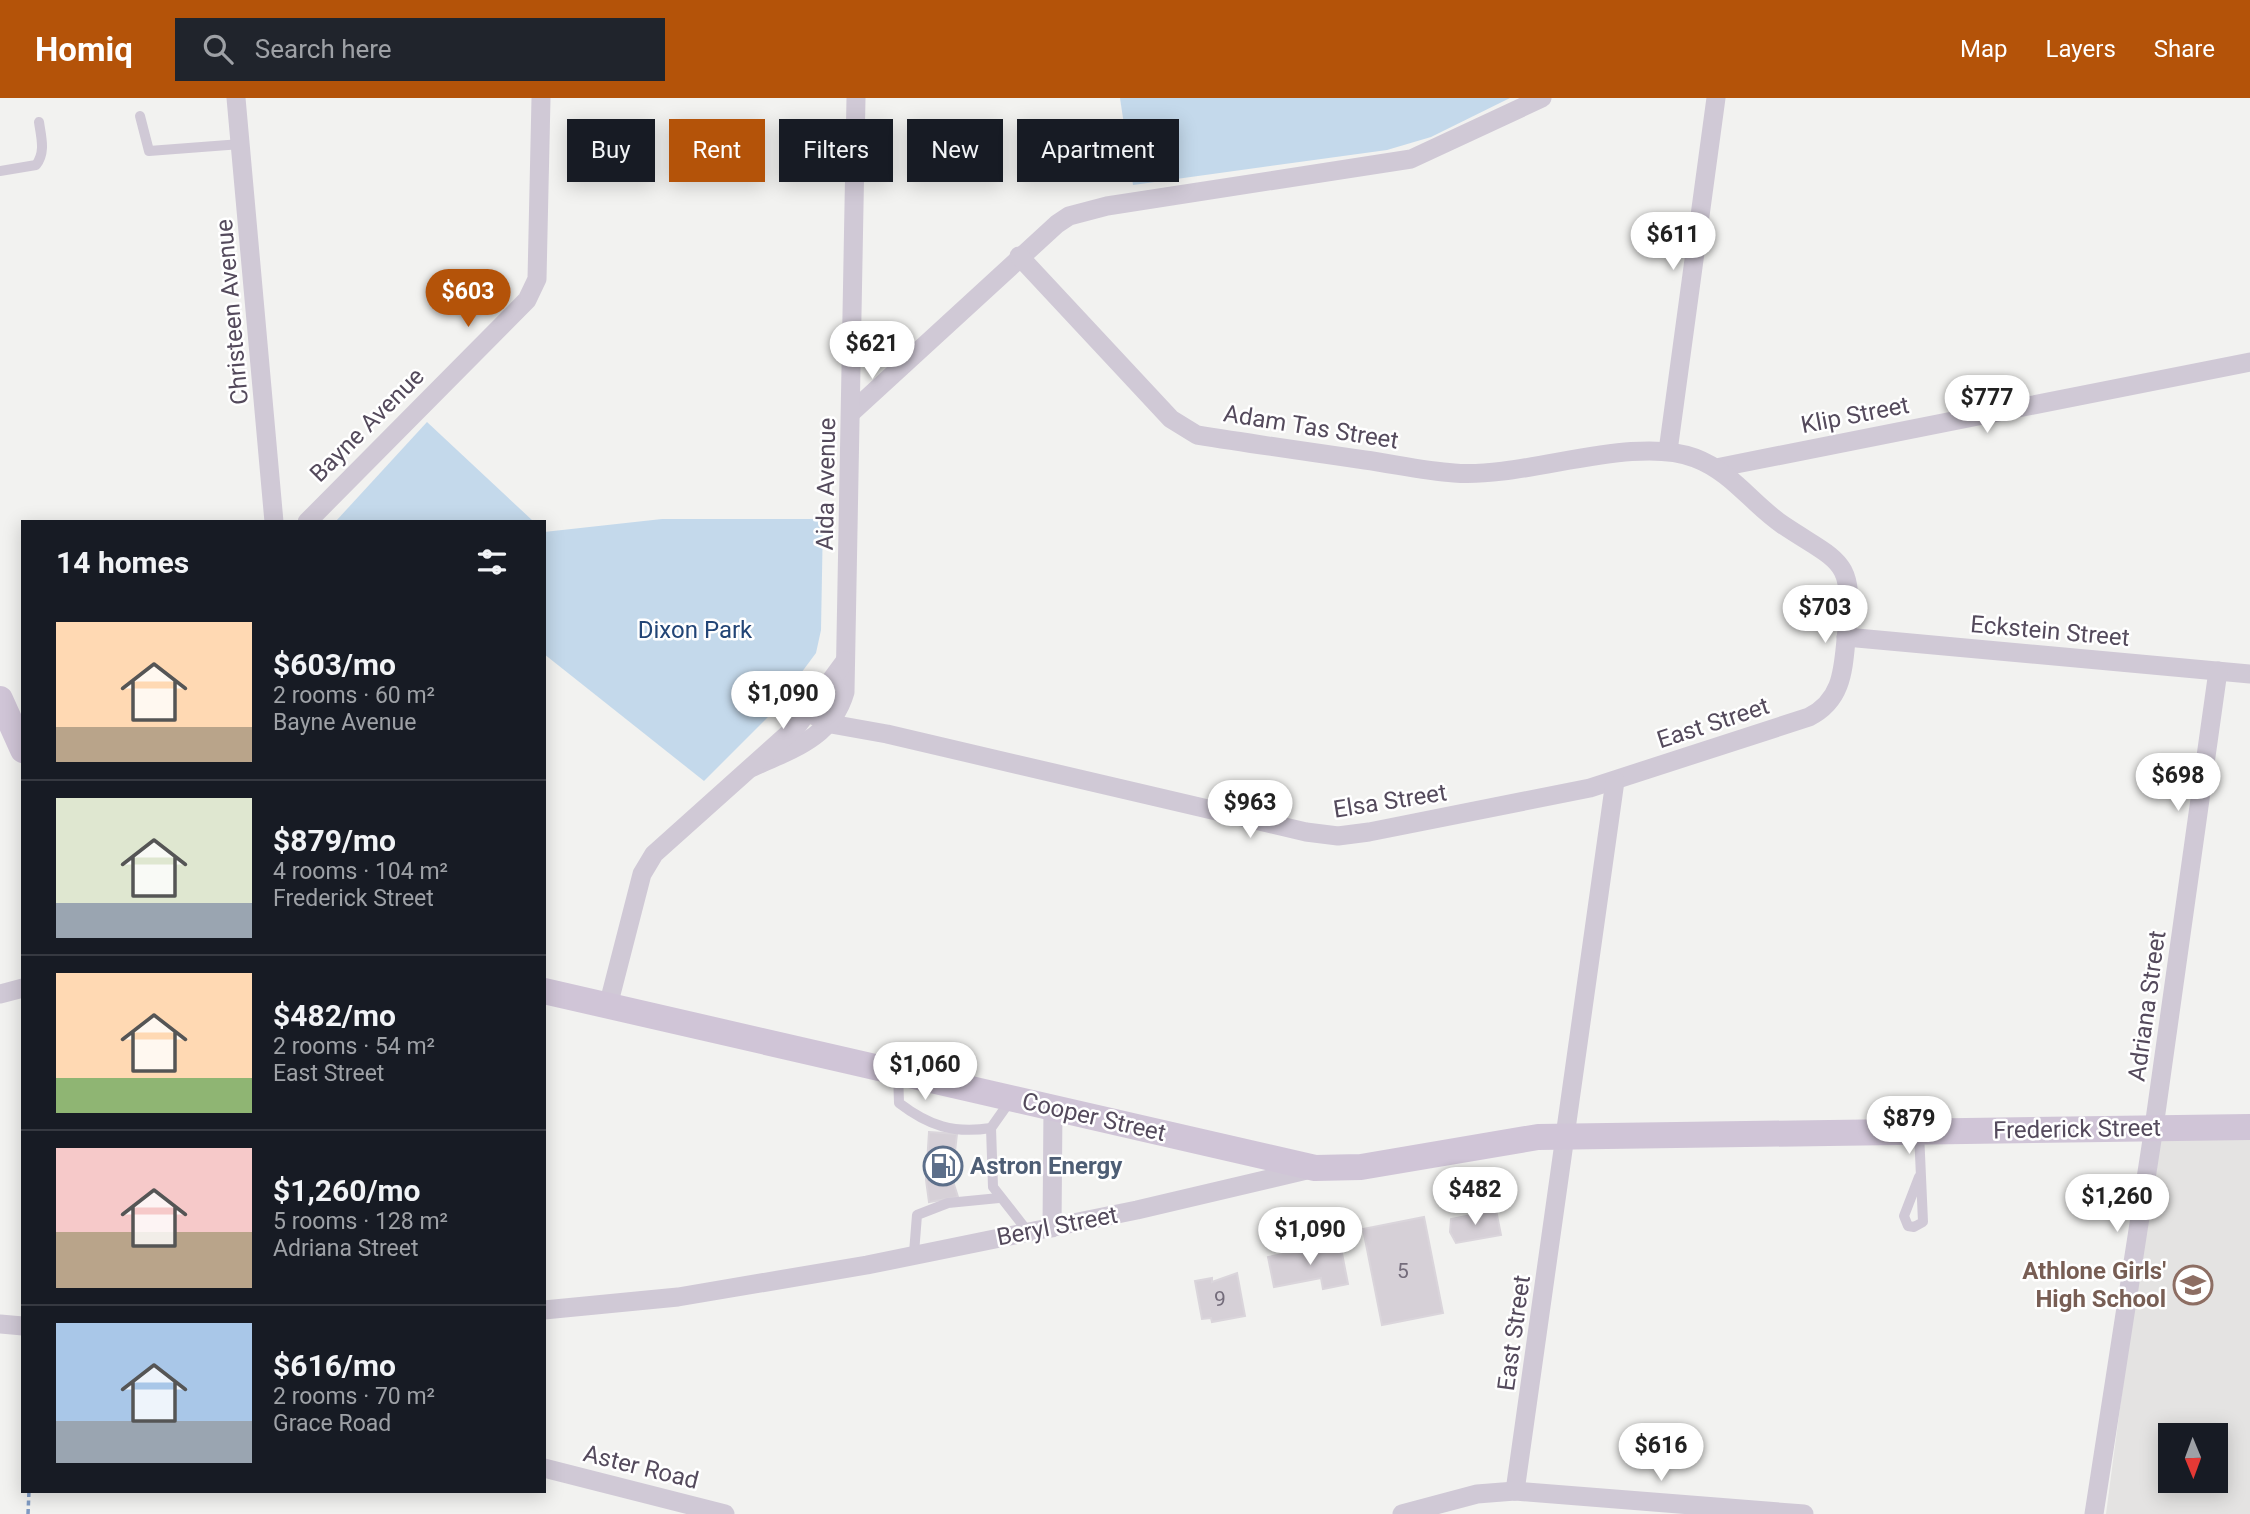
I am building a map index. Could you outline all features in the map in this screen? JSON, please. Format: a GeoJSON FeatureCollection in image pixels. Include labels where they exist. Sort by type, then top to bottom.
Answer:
{"type":"FeatureCollection","features":[{"type":"Feature","properties":{"kind":"main road"},"geometry":{"type":"LineString","coordinates":[[0,699],[21,746]]}},
{"type":"Feature","properties":{"kind":"main road","name":"Cooper Street"},"geometry":{"type":"LineString","coordinates":[[546,991],[1315,1168]]}},
{"type":"Feature","properties":{"kind":"main road","name":"Frederick Street"},"geometry":{"type":"LineString","coordinates":[[1567,1137],[2250,1127]]}},
{"type":"Feature","properties":{"kind":"main road","name":"Beryl Street"},"geometry":{"type":"LineString","coordinates":[[1315,1168],[1361,1167],[1495,1142],[1567,1137]]}},
{"type":"Feature","properties":{"kind":"street","name":"Christeen Avenue"},"geometry":{"type":"LineString","coordinates":[[236,98],[274,520]]}},
{"type":"Feature","properties":{"kind":"street","name":"Bayne Avenue"},"geometry":{"type":"LineString","coordinates":[[309,520],[527,300],[534,289],[538,259],[541,98]]}},
{"type":"Feature","properties":{"kind":"street","name":"Aida Avenue"},"geometry":{"type":"LineString","coordinates":[[753,766],[801,745],[831,724],[845,691],[856,98]]}},
{"type":"Feature","properties":{"kind":"street"},"geometry":{"type":"LineString","coordinates":[[852,412],[1019,256],[1069,216],[1087,210],[1411,159],[1542,98]]}},
{"type":"Feature","properties":{"kind":"street"},"geometry":{"type":"LineString","coordinates":[[1668,451],[1716,98]]}},
{"type":"Feature","properties":{"kind":"street","name":"Adam Tas Street"},"geometry":{"type":"LineString","coordinates":[[1019,256],[1171,419],[1197,435],[1470,474],[1668,451]]}},
{"type":"Feature","properties":{"kind":"street","name":"Klip Street"},"geometry":{"type":"LineString","coordinates":[[1716,468],[2250,362]]}},
{"type":"Feature","properties":{"kind":"street","name":"East Street"},"geometry":{"type":"LineString","coordinates":[[1515,1491],[1567,1137],[1615,781],[1820,712],[1829,705],[1839,687],[1850,595],[1844,569],[1833,557],[1771,517],[1737,483],[1716,468],[1695,458],[1668,451]]}},
{"type":"Feature","properties":{"kind":"street","name":"Eckstein Street"},"geometry":{"type":"LineString","coordinates":[[1846,637],[2250,674]]}},
{"type":"Feature","properties":{"kind":"street","name":"Aida Avenue"},"geometry":{"type":"LineString","coordinates":[[608,1006],[642,874],[654,854],[809,713],[845,661]]}},
{"type":"Feature","properties":{"kind":"street","name":"Adriana Street"},"geometry":{"type":"LineString","coordinates":[[2094,1514],[2154,1127],[2218,671]]}},
{"type":"Feature","properties":{"kind":"street","name":"Elsa Street"},"geometry":{"type":"LineString","coordinates":[[819,696],[841,705],[887,734]]}},
{"type":"Feature","properties":{"kind":"street","name":"Elsa Street"},"geometry":{"type":"LineString","coordinates":[[809,713],[831,724],[887,734],[1327,836],[1382,830],[1615,781]]}},
{"type":"Feature","properties":{"kind":"street"},"geometry":{"type":"LineString","coordinates":[[0,994],[21,989]]}},
{"type":"Feature","properties":{"kind":"street"},"geometry":{"type":"LineString","coordinates":[[1052,1228],[1053,1107]]}},
{"type":"Feature","properties":{"kind":"street","name":"Beryl Street"},"geometry":{"type":"LineString","coordinates":[[546,1310],[678,1297],[867,1265],[915,1253],[1029,1233],[1315,1168]]}},
{"type":"Feature","properties":{"kind":"street"},"geometry":{"type":"LineString","coordinates":[[0,1324],[21,1326]]}},
{"type":"Feature","properties":{"kind":"street","name":"Aster Road"},"geometry":{"type":"LineString","coordinates":[[546,1469],[725,1514]]}},
{"type":"Feature","properties":{"kind":"street"},"geometry":{"type":"LineString","coordinates":[[1402,1514],[1477,1494],[1515,1491],[1804,1514]]}},
{"type":"Feature","properties":{"kind":"lane"},"geometry":{"type":"LineString","coordinates":[[140,116],[145,147],[154,152],[241,144]]}},
{"type":"Feature","properties":{"kind":"lane"},"geometry":{"type":"LineString","coordinates":[[0,171],[40,161],[43,147],[39,122]]}},
{"type":"Feature","properties":{"kind":"lane"},"geometry":{"type":"LineString","coordinates":[[898,1072],[899,1103],[925,1122],[942,1128],[970,1131],[991,1128]]}},
{"type":"Feature","properties":{"kind":"lane"},"geometry":{"type":"LineString","coordinates":[[1013,1098],[991,1128],[990,1175],[999,1198],[1029,1233]]}},
{"type":"Feature","properties":{"kind":"lane"},"geometry":{"type":"LineString","coordinates":[[1919,1132],[1919,1177]]}},
{"type":"Feature","properties":{"kind":"lane"},"geometry":{"type":"LineString","coordinates":[[915,1253],[917,1215],[948,1203],[999,1198]]}},
{"type":"Feature","properties":{"kind":"path"},"geometry":{"type":"LineString","coordinates":[[28,1514],[29,1493]]}},
{"type":"Feature","properties":{"kind":"shaded area","name":"Athlone Girls' High School"},"geometry":{"type":"Polygon","coordinates":[[[2250,1133],[2250,1514],[2106,1514],[2156,1135],[2250,1133]]]}},
{"type":"Feature","properties":{"kind":"green space"},"geometry":{"type":"Polygon","coordinates":[[[1120,98],[1510,98],[1431,137],[1387,150],[1179,179],[1179,119],[1123,119],[1120,98]]]}},
{"type":"Feature","properties":{"kind":"green space"},"geometry":{"type":"Polygon","coordinates":[[[1133,182],[1155,182],[1133,185],[1133,182]]]}},
{"type":"Feature","properties":{"kind":"green space"},"geometry":{"type":"Polygon","coordinates":[[[427,422],[532,520],[337,520],[427,422]]]}},
{"type":"Feature","properties":{"kind":"green space","name":"Dixon Park"},"geometry":{"type":"Polygon","coordinates":[[[662,519],[823,519],[821,630],[816,653],[769,716],[704,781],[546,656],[546,532],[662,519]]]}},
{"type":"Feature","properties":{"kind":"building"},"geometry":{"type":"Polygon","coordinates":[[[929,1132],[957,1134],[952,1178],[958,1197],[929,1202],[926,1180],[929,1132]]]}},
{"type":"Feature","properties":{"kind":"building"},"geometry":{"type":"Polygon","coordinates":[[[1496,1210],[1501,1235],[1456,1243],[1450,1232],[1451,1219],[1496,1210]]]}},
{"type":"Feature","properties":{"kind":"building"},"geometry":{"type":"Polygon","coordinates":[[[1424,1217],[1443,1313],[1382,1325],[1363,1229],[1424,1217]]]}},
{"type":"Feature","properties":{"kind":"building"},"geometry":{"type":"Polygon","coordinates":[[[1340,1243],[1348,1284],[1323,1289],[1321,1278],[1274,1287],[1268,1257],[1340,1243]]]}},
{"type":"Feature","properties":{"kind":"building"},"geometry":{"type":"Polygon","coordinates":[[[1237,1273],[1245,1316],[1212,1322],[1211,1318],[1202,1319],[1195,1281],[1212,1278],[1212,1282],[1237,1273]]]}},
{"type":"Feature","properties":{"kind":"place","name":"Astron Energy"},"geometry":{"type":"Point","coordinates":[943,1166]}},
{"type":"Feature","properties":{"kind":"place","name":"Athlone Girls' High School"},"geometry":{"type":"Point","coordinates":[2193,1285]}}]}
